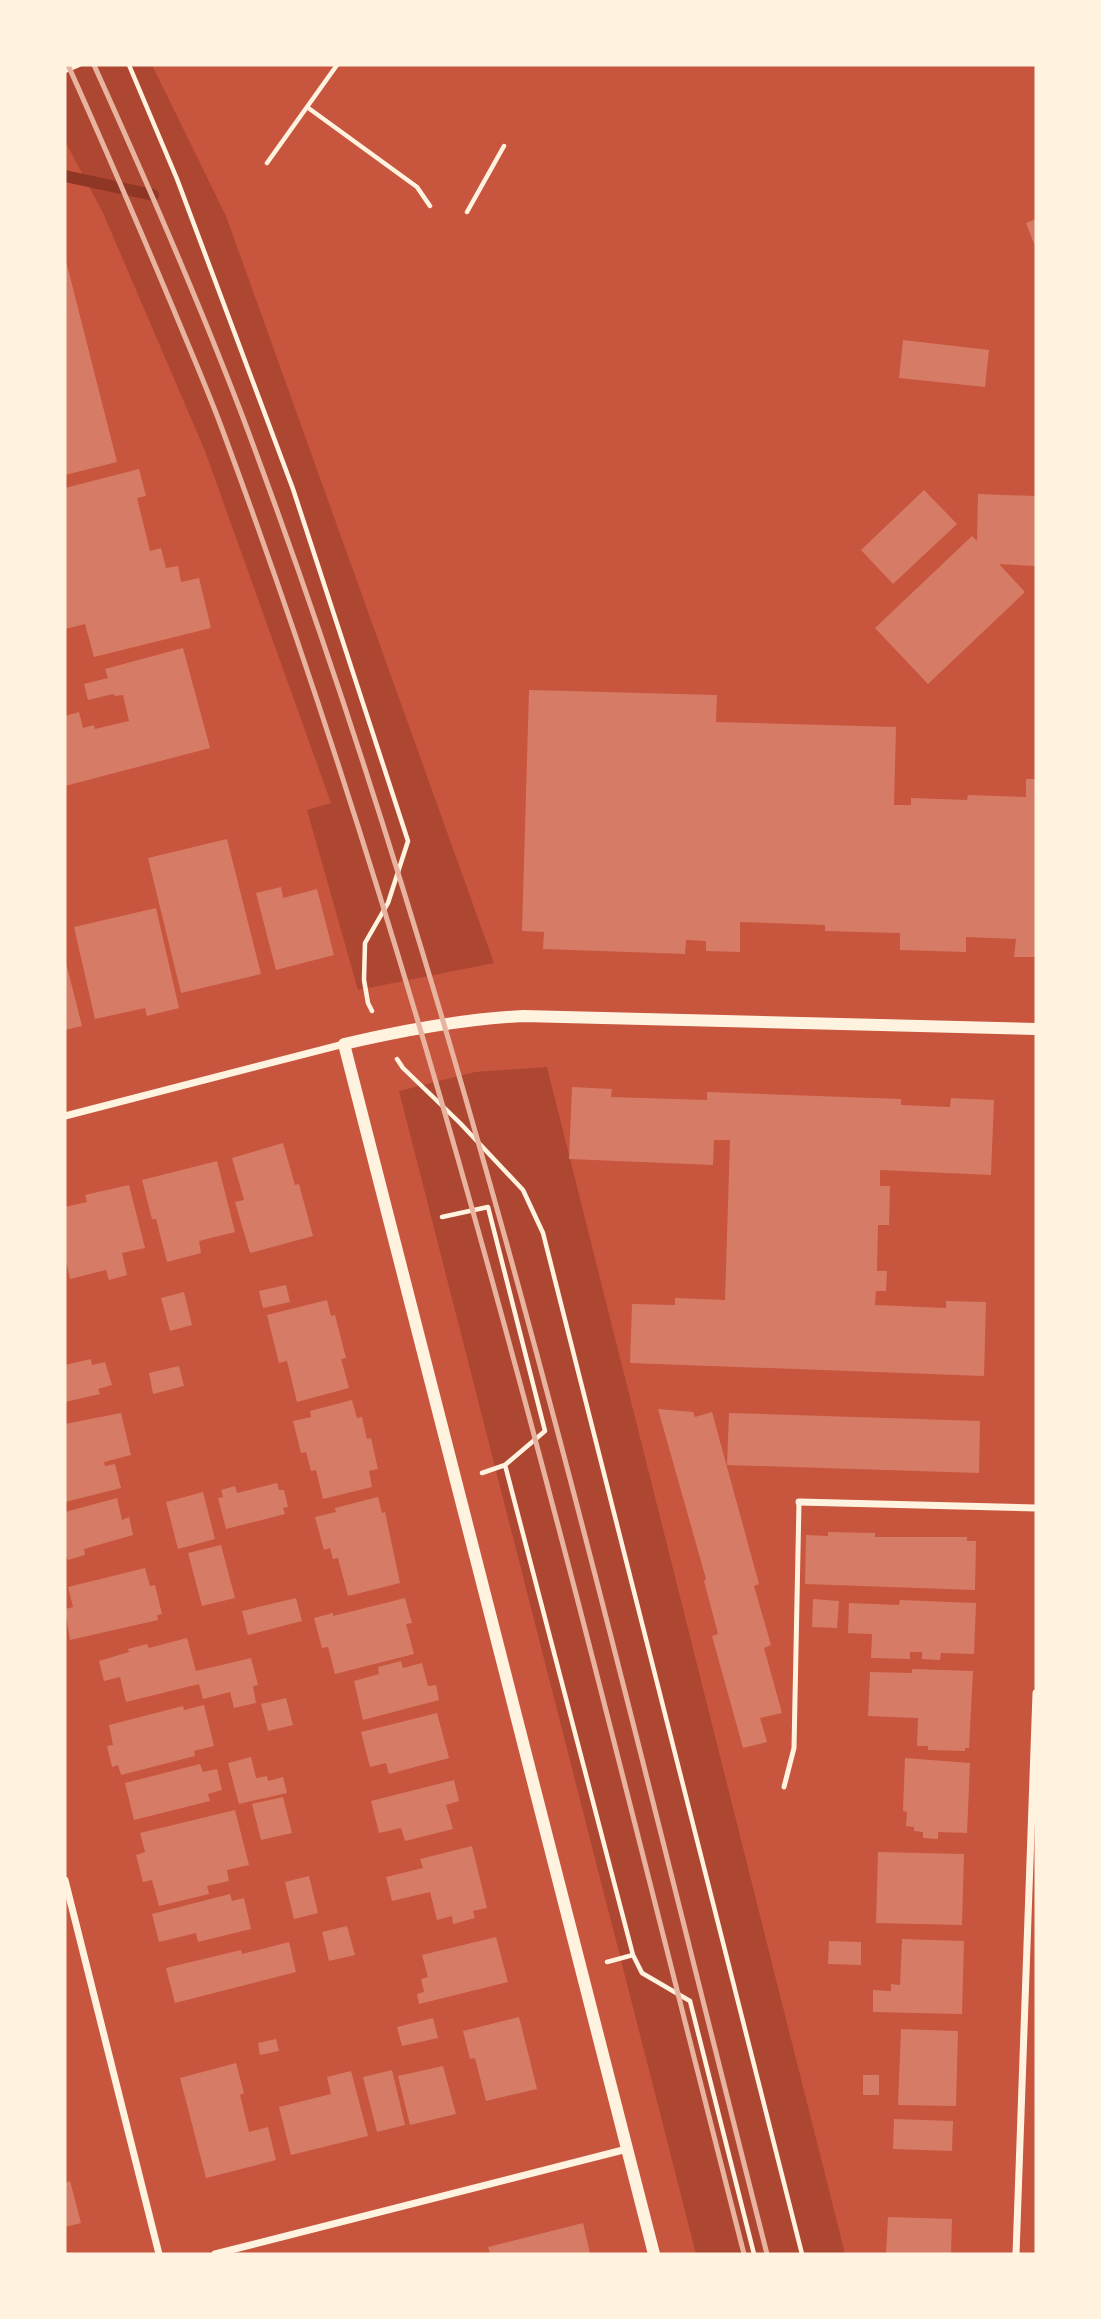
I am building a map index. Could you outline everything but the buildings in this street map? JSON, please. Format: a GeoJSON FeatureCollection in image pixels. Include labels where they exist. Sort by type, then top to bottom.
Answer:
{"type":"FeatureCollection","features":[{"type":"Feature","properties":{"kind":"street"},"geometry":{"type":"LineString","coordinates":[[65,1116],[412,1028],[483,1018],[523,1016],[1036,1029]]}},
{"type":"Feature","properties":{"kind":"street"},"geometry":{"type":"LineString","coordinates":[[344,1044],[654,2254]]}},
{"type":"Feature","properties":{"kind":"street"},"geometry":{"type":"LineString","coordinates":[[799,1502],[1036,1508]]}},
{"type":"Feature","properties":{"kind":"street"},"geometry":{"type":"LineString","coordinates":[[1016,2254],[1036,1692]]}},
{"type":"Feature","properties":{"kind":"street"},"geometry":{"type":"LineString","coordinates":[[65,1880],[159,2254]]}},
{"type":"Feature","properties":{"kind":"street"},"geometry":{"type":"LineString","coordinates":[[215,2254],[627,2149]]}},
{"type":"Feature","properties":{"kind":"lane"},"geometry":{"type":"LineString","coordinates":[[784,1787],[794,1748],[799,1502]]}},
{"type":"Feature","properties":{"kind":"path"},"geometry":{"type":"LineString","coordinates":[[65,71],[79,65]]}},
{"type":"Feature","properties":{"kind":"path"},"geometry":{"type":"LineString","coordinates":[[128,65],[177,179],[293,489],[408,841],[388,903],[365,943],[364,980],[368,1003],[403,1068],[523,1190],[543,1233],[802,2254]]}},
{"type":"Feature","properties":{"kind":"path"},"geometry":{"type":"LineString","coordinates":[[267,163],[337,65]]}},
{"type":"Feature","properties":{"kind":"path"},"geometry":{"type":"LineString","coordinates":[[307,107],[417,187],[430,206]]}},
{"type":"Feature","properties":{"kind":"path"},"geometry":{"type":"LineString","coordinates":[[467,212],[504,146]]}},
{"type":"Feature","properties":{"kind":"path"},"geometry":{"type":"LineString","coordinates":[[442,1217],[488,1207],[545,1431],[505,1465],[508,1478],[633,1955],[642,1973],[690,2001],[754,2254]]}},
{"type":"Feature","properties":{"kind":"shaded area"},"geometry":{"type":"Polygon","coordinates":[[[65,65],[152,65],[226,216],[494,963],[358,990],[307,810],[331,803],[205,451],[103,213],[65,141],[65,65]]]}},
{"type":"Feature","properties":{"kind":"shaded area"},"geometry":{"type":"Polygon","coordinates":[[[547,1067],[845,2254],[696,2254],[399,1091],[475,1072],[547,1067]]]}},
{"type":"Feature","properties":{"kind":"waterway"},"geometry":{"type":"LineString","coordinates":[[65,176],[153,195]]}},
{"type":"Feature","properties":{"kind":"railway"},"geometry":{"type":"LineString","coordinates":[[68,65],[221,426],[300,650],[374,876],[442,1104],[568,1563],[744,2254]]}},
{"type":"Feature","properties":{"kind":"railway"},"geometry":{"type":"LineString","coordinates":[[94,65],[171,239],[242,415],[322,640],[396,867],[530,1327],[767,2254]]}}]}
